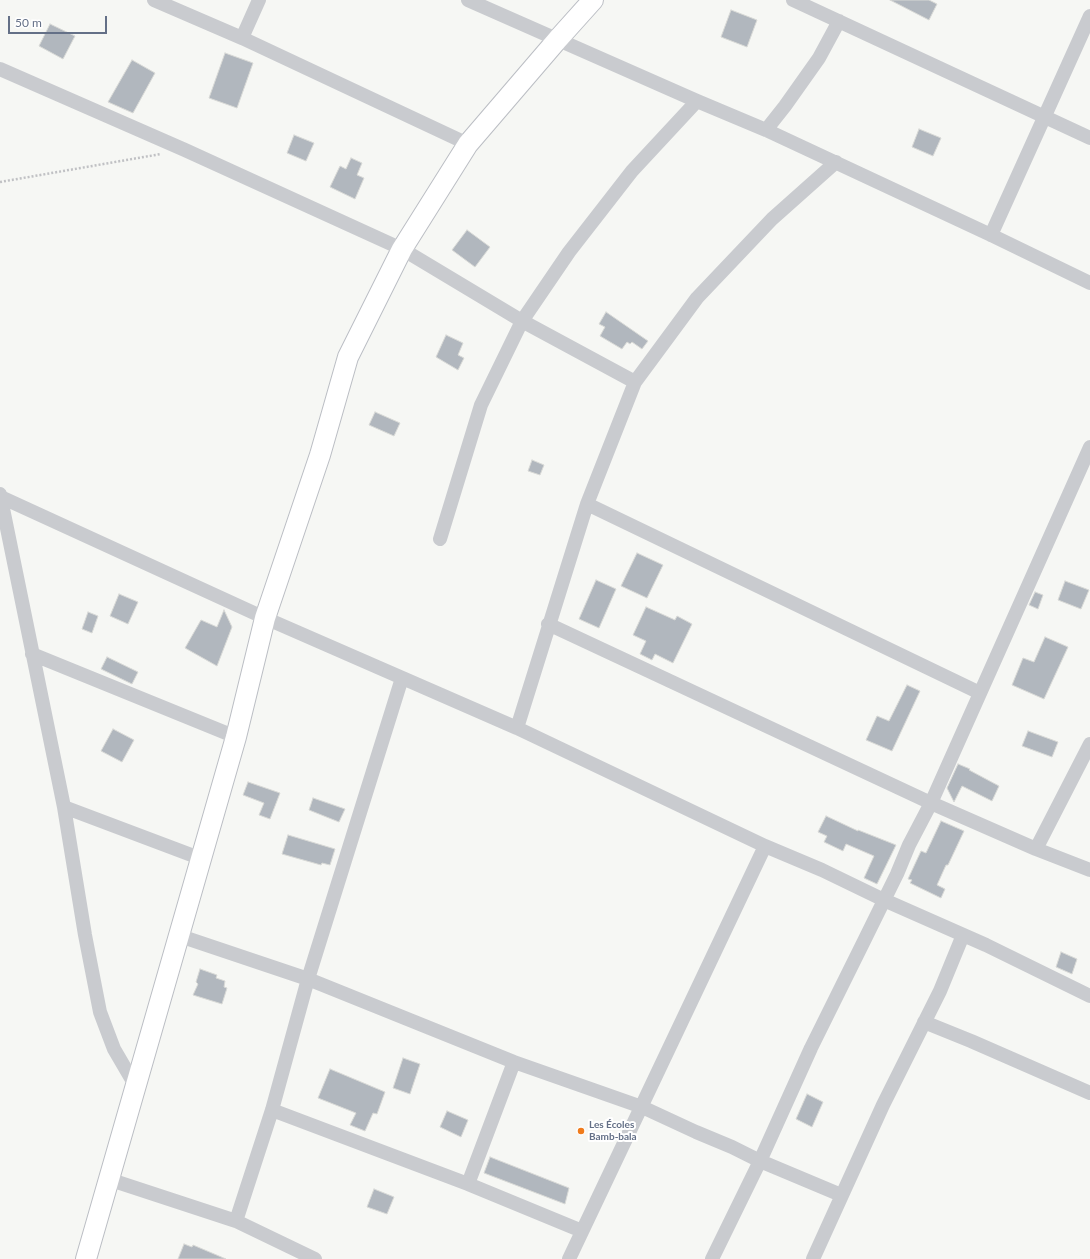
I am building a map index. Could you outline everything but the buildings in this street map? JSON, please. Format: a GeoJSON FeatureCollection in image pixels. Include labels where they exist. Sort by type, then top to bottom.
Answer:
{"type":"FeatureCollection","features":[{"type":"Feature","properties":{"kind":"street"},"geometry":{"type":"LineString","coordinates":[[154,0],[242,38],[468,144]]}},
{"type":"Feature","properties":{"kind":"street"},"geometry":{"type":"LineString","coordinates":[[242,38],[259,0]]}},
{"type":"Feature","properties":{"kind":"street"},"geometry":{"type":"LineString","coordinates":[[468,0],[766,130],[1090,283]]}},
{"type":"Feature","properties":{"kind":"street"},"geometry":{"type":"LineString","coordinates":[[86,1259],[135,1085],[202,859],[236,737],[265,618],[320,455],[348,357],[402,249],[468,144],[593,0]]}},
{"type":"Feature","properties":{"kind":"street"},"geometry":{"type":"LineString","coordinates":[[793,0],[1090,138]]}},
{"type":"Feature","properties":{"kind":"street"},"geometry":{"type":"LineString","coordinates":[[991,235],[1090,16]]}},
{"type":"Feature","properties":{"kind":"street"},"geometry":{"type":"LineString","coordinates":[[766,130],[819,58],[839,21]]}},
{"type":"Feature","properties":{"kind":"street"},"geometry":{"type":"LineString","coordinates":[[0,68],[402,249],[522,321],[634,382]]}},
{"type":"Feature","properties":{"kind":"street"},"geometry":{"type":"LineString","coordinates":[[440,538],[481,405],[522,321],[569,252],[632,172],[697,101]]}},
{"type":"Feature","properties":{"kind":"street"},"geometry":{"type":"LineString","coordinates":[[516,728],[587,504],[634,382],[697,298],[772,219],[836,162]]}},
{"type":"Feature","properties":{"kind":"street"},"geometry":{"type":"LineString","coordinates":[[712,1259],[760,1161],[811,1048],[930,803],[1090,447]]}},
{"type":"Feature","properties":{"kind":"street"},"geometry":{"type":"LineString","coordinates":[[0,495],[265,618],[516,728],[765,846],[822,870],[884,900],[963,935],[1090,996]]}},
{"type":"Feature","properties":{"kind":"street"},"geometry":{"type":"LineString","coordinates":[[0,495],[64,807],[85,935],[100,1012],[114,1049],[135,1085]]}},
{"type":"Feature","properties":{"kind":"street"},"geometry":{"type":"LineString","coordinates":[[587,504],[980,692]]}},
{"type":"Feature","properties":{"kind":"street"},"geometry":{"type":"LineString","coordinates":[[548,624],[930,803],[1036,849],[1090,870]]}},
{"type":"Feature","properties":{"kind":"street"},"geometry":{"type":"LineString","coordinates":[[32,654],[236,737]]}},
{"type":"Feature","properties":{"kind":"street"},"geometry":{"type":"LineString","coordinates":[[236,1221],[272,1110],[308,979],[402,678]]}},
{"type":"Feature","properties":{"kind":"street"},"geometry":{"type":"LineString","coordinates":[[1036,849],[1090,744]]}},
{"type":"Feature","properties":{"kind":"street"},"geometry":{"type":"LineString","coordinates":[[64,807],[202,859]]}},
{"type":"Feature","properties":{"kind":"street"},"geometry":{"type":"LineString","coordinates":[[569,1259],[765,846]]}},
{"type":"Feature","properties":{"kind":"street"},"geometry":{"type":"LineString","coordinates":[[813,1259],[841,1195],[940,991],[963,935]]}},
{"type":"Feature","properties":{"kind":"street"},"geometry":{"type":"LineString","coordinates":[[180,936],[308,979],[514,1062],[642,1107],[760,1161],[841,1195]]}},
{"type":"Feature","properties":{"kind":"street"},"geometry":{"type":"LineString","coordinates":[[924,1022],[972,1041],[1090,1093]]}},
{"type":"Feature","properties":{"kind":"street"},"geometry":{"type":"LineString","coordinates":[[468,1184],[514,1062]]}},
{"type":"Feature","properties":{"kind":"street"},"geometry":{"type":"LineString","coordinates":[[272,1110],[468,1184],[582,1231]]}},
{"type":"Feature","properties":{"kind":"street"},"geometry":{"type":"LineString","coordinates":[[108,1179],[236,1221],[315,1259]]}},
{"type":"Feature","properties":{"kind":"path"},"geometry":{"type":"LineString","coordinates":[[0,182],[185,150]]}},
{"type":"Feature","properties":{"kind":"place","name":"Les Écoles Bamb-bala"},"geometry":{"type":"Point","coordinates":[581,1131]}}]}
